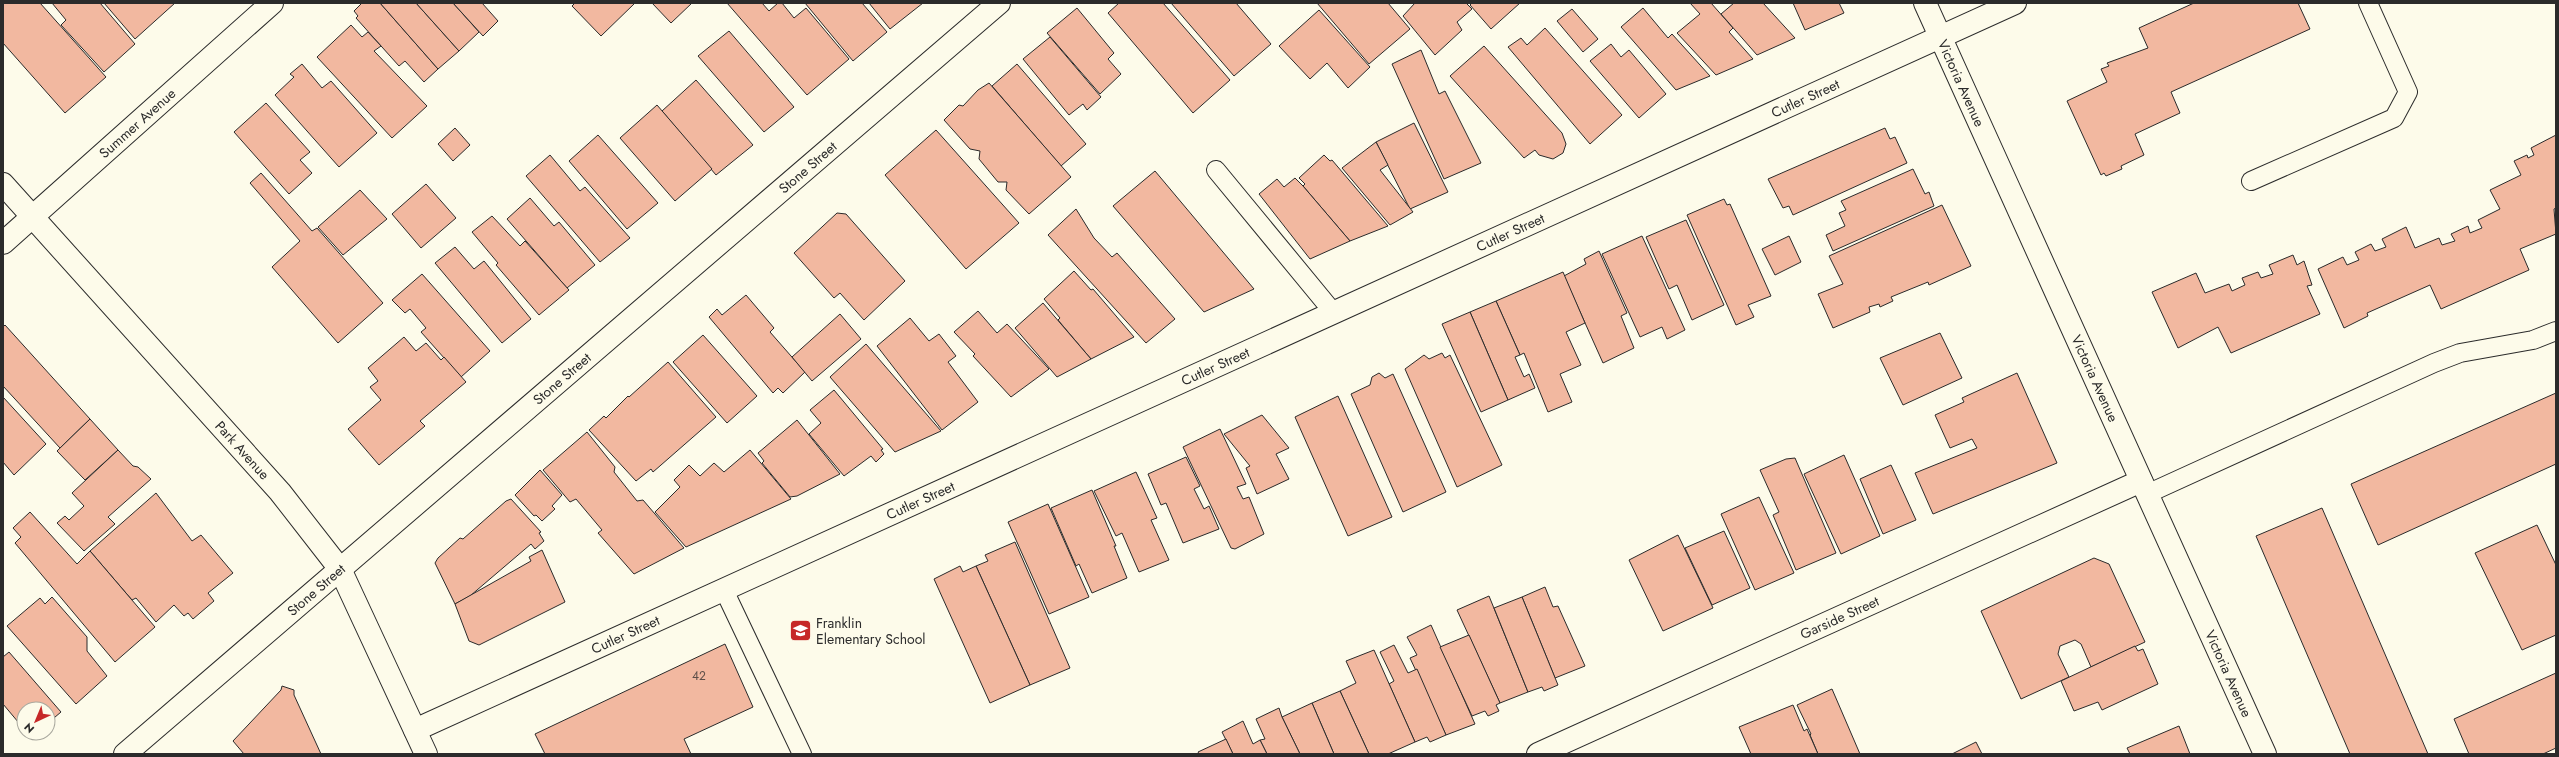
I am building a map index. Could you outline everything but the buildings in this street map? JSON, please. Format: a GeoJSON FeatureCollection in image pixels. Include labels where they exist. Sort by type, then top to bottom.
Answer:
{"type":"FeatureCollection","features":[{"type":"Feature","properties":{"kind":"street","name":"Summer Avenue"},"geometry":{"type":"LineString","coordinates":[[3,243],[272,3]]}},
{"type":"Feature","properties":{"kind":"street","name":"Stone Street"},"geometry":{"type":"LineString","coordinates":[[125,754],[999,3]]}},
{"type":"Feature","properties":{"kind":"street","name":"Victoria Avenue"},"geometry":{"type":"LineString","coordinates":[[1925,3],[2265,754]]}},
{"type":"Feature","properties":{"kind":"street","name":"Cutler Street"},"geometry":{"type":"LineString","coordinates":[[415,730],[2015,3]]}},
{"type":"Feature","properties":{"kind":"street","name":"Park Avenue"},"geometry":{"type":"LineString","coordinates":[[3,184],[280,492],[340,568],[426,754]]}},
{"type":"Feature","properties":{"kind":"street","name":"Garside Street"},"geometry":{"type":"LineString","coordinates":[[1538,754],[2144,488]]}},
{"type":"Feature","properties":{"kind":"lane"},"geometry":{"type":"LineString","coordinates":[[2251,181],[2394,118],[2408,92],[2368,3]]}},
{"type":"Feature","properties":{"kind":"lane"},"geometry":{"type":"LineString","coordinates":[[1216,170],[1333,312]]}},
{"type":"Feature","properties":{"kind":"lane"},"geometry":{"type":"LineString","coordinates":[[2144,488],[2460,353],[2533,340],[2556,331]]}},
{"type":"Feature","properties":{"kind":"lane"},"geometry":{"type":"LineString","coordinates":[[724,590],[802,754]]}},
{"type":"Feature","properties":{"kind":"place","name":"Franklin Elementary School"},"geometry":{"type":"Point","coordinates":[801,631]}}]}
